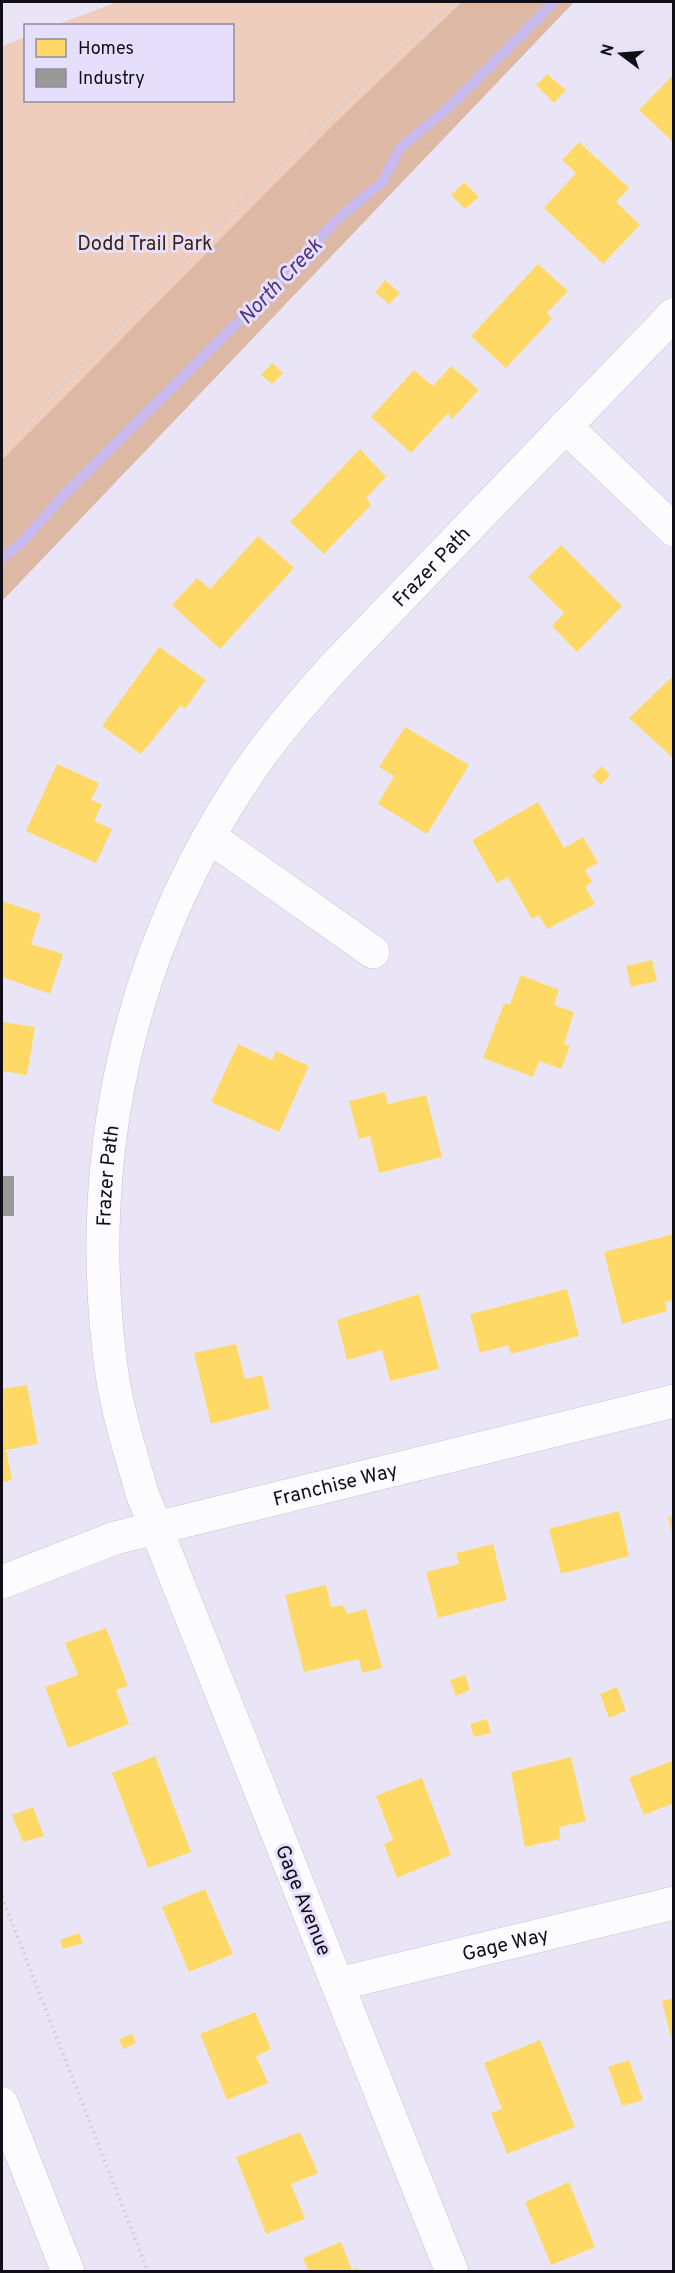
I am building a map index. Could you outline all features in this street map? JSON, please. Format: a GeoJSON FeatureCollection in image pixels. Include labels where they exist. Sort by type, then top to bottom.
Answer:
{"type":"FeatureCollection","features":[{"type":"Feature","properties":{"kind":"street","name":"Frazer Path"},"geometry":{"type":"LineString","coordinates":[[155,1528],[126,1435],[112,1375],[104,1251],[104,1178],[112,1111],[142,990],[167,923],[210,837],[246,777],[290,717],[334,667],[674,314]]}},
{"type":"Feature","properties":{"kind":"street"},"geometry":{"type":"LineString","coordinates":[[565,426],[674,530]]}},
{"type":"Feature","properties":{"kind":"street"},"geometry":{"type":"LineString","coordinates":[[210,837],[373,952]]}},
{"type":"Feature","properties":{"kind":"street","name":"Franchise Way"},"geometry":{"type":"LineString","coordinates":[[2,1582],[115,1538],[674,1401]]}},
{"type":"Feature","properties":{"kind":"street","name":"Gage Avenue"},"geometry":{"type":"LineString","coordinates":[[155,1528],[452,2271]]}},
{"type":"Feature","properties":{"kind":"street","name":"Gage Way"},"geometry":{"type":"LineString","coordinates":[[338,1984],[674,1903]]}},
{"type":"Feature","properties":{"kind":"street"},"geometry":{"type":"LineString","coordinates":[[2,2104],[68,2271]]}},
{"type":"Feature","properties":{"kind":"path"},"geometry":{"type":"LineString","coordinates":[[2,446],[182,262],[398,50],[453,2]]}},
{"type":"Feature","properties":{"kind":"path"},"geometry":{"type":"LineString","coordinates":[[2,1898],[148,2271]]}},
{"type":"Feature","properties":{"kind":"green space","name":"Dodd Trail Park"},"geometry":{"type":"Polygon","coordinates":[[[117,2],[574,2],[2,601],[2,46],[24,37],[24,102],[234,102],[234,24],[59,24],[117,2]]]}},
{"type":"Feature","properties":{"kind":"shaded area"},"geometry":{"type":"Polygon","coordinates":[[[462,2],[574,2],[2,601],[2,460],[335,123],[462,2]]]}},
{"type":"Feature","properties":{"kind":"building: Homes"},"geometry":{"type":"Polygon","coordinates":[[[547,74],[566,90],[554,103],[536,85],[547,74]]]}},
{"type":"Feature","properties":{"kind":"building: Homes"},"geometry":{"type":"Polygon","coordinates":[[[674,74],[674,143],[639,110],[674,74]]]}},
{"type":"Feature","properties":{"kind":"building: Homes"},"geometry":{"type":"Polygon","coordinates":[[[579,142],[629,188],[616,202],[640,225],[603,264],[544,208],[576,173],[562,160],[579,142]]]}},
{"type":"Feature","properties":{"kind":"building: Homes"},"geometry":{"type":"Polygon","coordinates":[[[464,182],[479,197],[465,209],[451,195],[464,182]]]}},
{"type":"Feature","properties":{"kind":"building: Homes"},"geometry":{"type":"Polygon","coordinates":[[[538,264],[568,291],[547,313],[552,319],[506,368],[471,336],[538,264]]]}},
{"type":"Feature","properties":{"kind":"building: Homes"},"geometry":{"type":"Polygon","coordinates":[[[385,280],[400,293],[389,304],[375,292],[385,280]]]}},
{"type":"Feature","properties":{"kind":"building: Homes"},"geometry":{"type":"Polygon","coordinates":[[[272,363],[283,373],[272,384],[261,375],[272,363]]]}},
{"type":"Feature","properties":{"kind":"building: Homes"},"geometry":{"type":"Polygon","coordinates":[[[451,366],[479,390],[452,419],[448,413],[411,453],[371,417],[414,370],[433,386],[451,366]]]}},
{"type":"Feature","properties":{"kind":"building: Homes"},"geometry":{"type":"Polygon","coordinates":[[[360,449],[386,477],[366,498],[371,505],[324,554],[290,522],[360,449]]]}},
{"type":"Feature","properties":{"kind":"building: Homes"},"geometry":{"type":"Polygon","coordinates":[[[258,536],[294,568],[220,649],[172,605],[197,578],[210,589],[258,536]]]}},
{"type":"Feature","properties":{"kind":"building: Homes"},"geometry":{"type":"Polygon","coordinates":[[[561,545],[622,606],[577,652],[552,626],[564,613],[528,577],[561,545]]]}},
{"type":"Feature","properties":{"kind":"building: Homes"},"geometry":{"type":"Polygon","coordinates":[[[159,647],[206,680],[185,709],[181,705],[141,754],[102,726],[159,647]]]}},
{"type":"Feature","properties":{"kind":"building: Homes"},"geometry":{"type":"Polygon","coordinates":[[[674,675],[674,759],[629,718],[674,675]]]}},
{"type":"Feature","properties":{"kind":"building: Homes"},"geometry":{"type":"Polygon","coordinates":[[[405,727],[469,765],[427,834],[378,804],[394,776],[379,767],[405,727]]]}},
{"type":"Feature","properties":{"kind":"building: Homes"},"geometry":{"type":"Polygon","coordinates":[[[57,764],[99,783],[91,800],[102,804],[94,821],[112,829],[96,863],[26,831],[57,764]]]}},
{"type":"Feature","properties":{"kind":"building: Homes"},"geometry":{"type":"Polygon","coordinates":[[[602,766],[610,775],[601,785],[592,776],[602,766]]]}},
{"type":"Feature","properties":{"kind":"building: Homes"},"geometry":{"type":"Polygon","coordinates":[[[538,802],[564,848],[583,837],[598,863],[585,870],[592,882],[585,887],[595,904],[547,929],[539,915],[532,919],[508,877],[497,883],[472,840],[538,802]]]}},
{"type":"Feature","properties":{"kind":"building: Homes"},"geometry":{"type":"Polygon","coordinates":[[[2,901],[41,914],[31,944],[63,954],[50,994],[2,977],[2,901]]]}},
{"type":"Feature","properties":{"kind":"building: Homes"},"geometry":{"type":"Polygon","coordinates":[[[652,960],[657,981],[631,987],[626,966],[652,960]]]}},
{"type":"Feature","properties":{"kind":"building: Homes"},"geometry":{"type":"Polygon","coordinates":[[[521,975],[559,990],[554,1005],[574,1012],[564,1044],[570,1046],[561,1069],[539,1061],[533,1077],[483,1058],[504,1004],[510,1004],[521,975]]]}},
{"type":"Feature","properties":{"kind":"building: Homes"},"geometry":{"type":"Polygon","coordinates":[[[2,1022],[35,1027],[27,1075],[2,1071],[2,1022]]]}},
{"type":"Feature","properties":{"kind":"building: Homes"},"geometry":{"type":"Polygon","coordinates":[[[238,1044],[272,1060],[276,1051],[309,1066],[279,1132],[211,1102],[238,1044]]]}},
{"type":"Feature","properties":{"kind":"building: Homes"},"geometry":{"type":"Polygon","coordinates":[[[385,1092],[388,1104],[426,1095],[442,1157],[379,1173],[370,1136],[359,1139],[349,1101],[385,1092]]]}},
{"type":"Feature","properties":{"kind":"building: Homes"},"geometry":{"type":"Polygon","coordinates":[[[674,1234],[674,1300],[665,1302],[667,1311],[622,1324],[604,1252],[674,1234]]]}},
{"type":"Feature","properties":{"kind":"building: Homes"},"geometry":{"type":"Polygon","coordinates":[[[567,1289],[579,1336],[511,1354],[508,1345],[480,1353],[470,1314],[567,1289]]]}},
{"type":"Feature","properties":{"kind":"building: Homes"},"geometry":{"type":"Polygon","coordinates":[[[419,1294],[439,1369],[390,1381],[382,1350],[347,1360],[337,1320],[419,1294]]]}},
{"type":"Feature","properties":{"kind":"building: Homes"},"geometry":{"type":"Polygon","coordinates":[[[236,1344],[245,1379],[262,1375],[270,1409],[211,1424],[194,1353],[236,1344]]]}},
{"type":"Feature","properties":{"kind":"building: Homes"},"geometry":{"type":"Polygon","coordinates":[[[27,1385],[38,1444],[6,1450],[12,1480],[2,1482],[2,1405],[4,1405],[2,1389],[27,1385]]]}},
{"type":"Feature","properties":{"kind":"building: Homes"},"geometry":{"type":"Polygon","coordinates":[[[619,1511],[629,1556],[561,1574],[549,1529],[619,1511]]]}},
{"type":"Feature","properties":{"kind":"building: Homes"},"geometry":{"type":"Polygon","coordinates":[[[674,1516],[674,1537],[673,1537],[668,1517],[674,1516]]]}},
{"type":"Feature","properties":{"kind":"building: Homes"},"geometry":{"type":"Polygon","coordinates":[[[493,1544],[507,1600],[438,1618],[426,1572],[459,1564],[456,1553],[493,1544]]]}},
{"type":"Feature","properties":{"kind":"building: Homes"},"geometry":{"type":"Polygon","coordinates":[[[326,1585],[331,1607],[343,1605],[347,1614],[366,1609],[382,1668],[362,1673],[359,1659],[304,1672],[285,1595],[326,1585]]]}},
{"type":"Feature","properties":{"kind":"building: Homes"},"geometry":{"type":"Polygon","coordinates":[[[106,1628],[128,1686],[116,1690],[129,1724],[68,1748],[45,1687],[78,1675],[65,1643],[106,1628]]]}},
{"type":"Feature","properties":{"kind":"building: Homes"},"geometry":{"type":"Polygon","coordinates":[[[465,1675],[470,1690],[456,1696],[450,1680],[465,1675]]]}},
{"type":"Feature","properties":{"kind":"building: Homes"},"geometry":{"type":"Polygon","coordinates":[[[617,1687],[626,1711],[609,1718],[600,1694],[617,1687]]]}},
{"type":"Feature","properties":{"kind":"building: Homes"},"geometry":{"type":"Polygon","coordinates":[[[487,1719],[491,1733],[474,1737],[470,1724],[487,1719]]]}},
{"type":"Feature","properties":{"kind":"building: Homes"},"geometry":{"type":"Polygon","coordinates":[[[155,1756],[191,1852],[148,1868],[112,1773],[155,1756]]]}},
{"type":"Feature","properties":{"kind":"building: Homes"},"geometry":{"type":"Polygon","coordinates":[[[571,1757],[586,1821],[559,1827],[560,1839],[525,1847],[511,1772],[571,1757]]]}},
{"type":"Feature","properties":{"kind":"building: Homes"},"geometry":{"type":"Polygon","coordinates":[[[674,1760],[674,1808],[671,1804],[644,1815],[629,1778],[674,1760]]]}},
{"type":"Feature","properties":{"kind":"building: Homes"},"geometry":{"type":"Polygon","coordinates":[[[422,1778],[451,1855],[397,1878],[384,1844],[393,1840],[376,1796],[422,1778]]]}},
{"type":"Feature","properties":{"kind":"building: Homes"},"geometry":{"type":"Polygon","coordinates":[[[33,1807],[44,1836],[23,1842],[12,1815],[33,1807]]]}},
{"type":"Feature","properties":{"kind":"building: Homes"},"geometry":{"type":"Polygon","coordinates":[[[205,1889],[233,1954],[189,1972],[162,1907],[205,1889]]]}},
{"type":"Feature","properties":{"kind":"building: Homes"},"geometry":{"type":"Polygon","coordinates":[[[79,1933],[83,1943],[63,1949],[60,1940],[79,1933]]]}},
{"type":"Feature","properties":{"kind":"building: Homes"},"geometry":{"type":"Polygon","coordinates":[[[674,1998],[674,2045],[673,2045],[662,2001],[674,1998]]]}},
{"type":"Feature","properties":{"kind":"building: Homes"},"geometry":{"type":"Polygon","coordinates":[[[255,2012],[271,2049],[256,2056],[268,2083],[227,2100],[200,2034],[255,2012]]]}},
{"type":"Feature","properties":{"kind":"building: Homes"},"geometry":{"type":"Polygon","coordinates":[[[132,2034],[136,2043],[123,2049],[119,2039],[132,2034]]]}},
{"type":"Feature","properties":{"kind":"building: Homes"},"geometry":{"type":"Polygon","coordinates":[[[540,2040],[575,2127],[507,2154],[491,2113],[502,2109],[484,2063],[540,2040]]]}},
{"type":"Feature","properties":{"kind":"building: Homes"},"geometry":{"type":"Polygon","coordinates":[[[629,2060],[643,2100],[622,2106],[608,2067],[629,2060]]]}},
{"type":"Feature","properties":{"kind":"building: Homes"},"geometry":{"type":"Polygon","coordinates":[[[300,2132],[318,2173],[291,2184],[305,2219],[266,2234],[236,2157],[300,2132]]]}},
{"type":"Feature","properties":{"kind":"building: Homes"},"geometry":{"type":"Polygon","coordinates":[[[569,2182],[595,2247],[551,2265],[525,2202],[569,2182]]]}},
{"type":"Feature","properties":{"kind":"building: Homes"},"geometry":{"type":"Polygon","coordinates":[[[341,2242],[352,2270],[357,2268],[358,2272],[309,2272],[303,2258],[341,2242]]]}},
{"type":"Feature","properties":{"kind":"building: Industry"},"geometry":{"type":"Polygon","coordinates":[[[2,1176],[14,1176],[14,1216],[2,1216],[2,1176]]]}},
{"type":"Feature","properties":{"kind":"waterway","name":"North Creek"},"geometry":{"type":"LineString","coordinates":[[2,559],[22,542],[64,495],[299,263],[334,222],[383,181],[400,148],[449,107],[554,2]]}}]}
